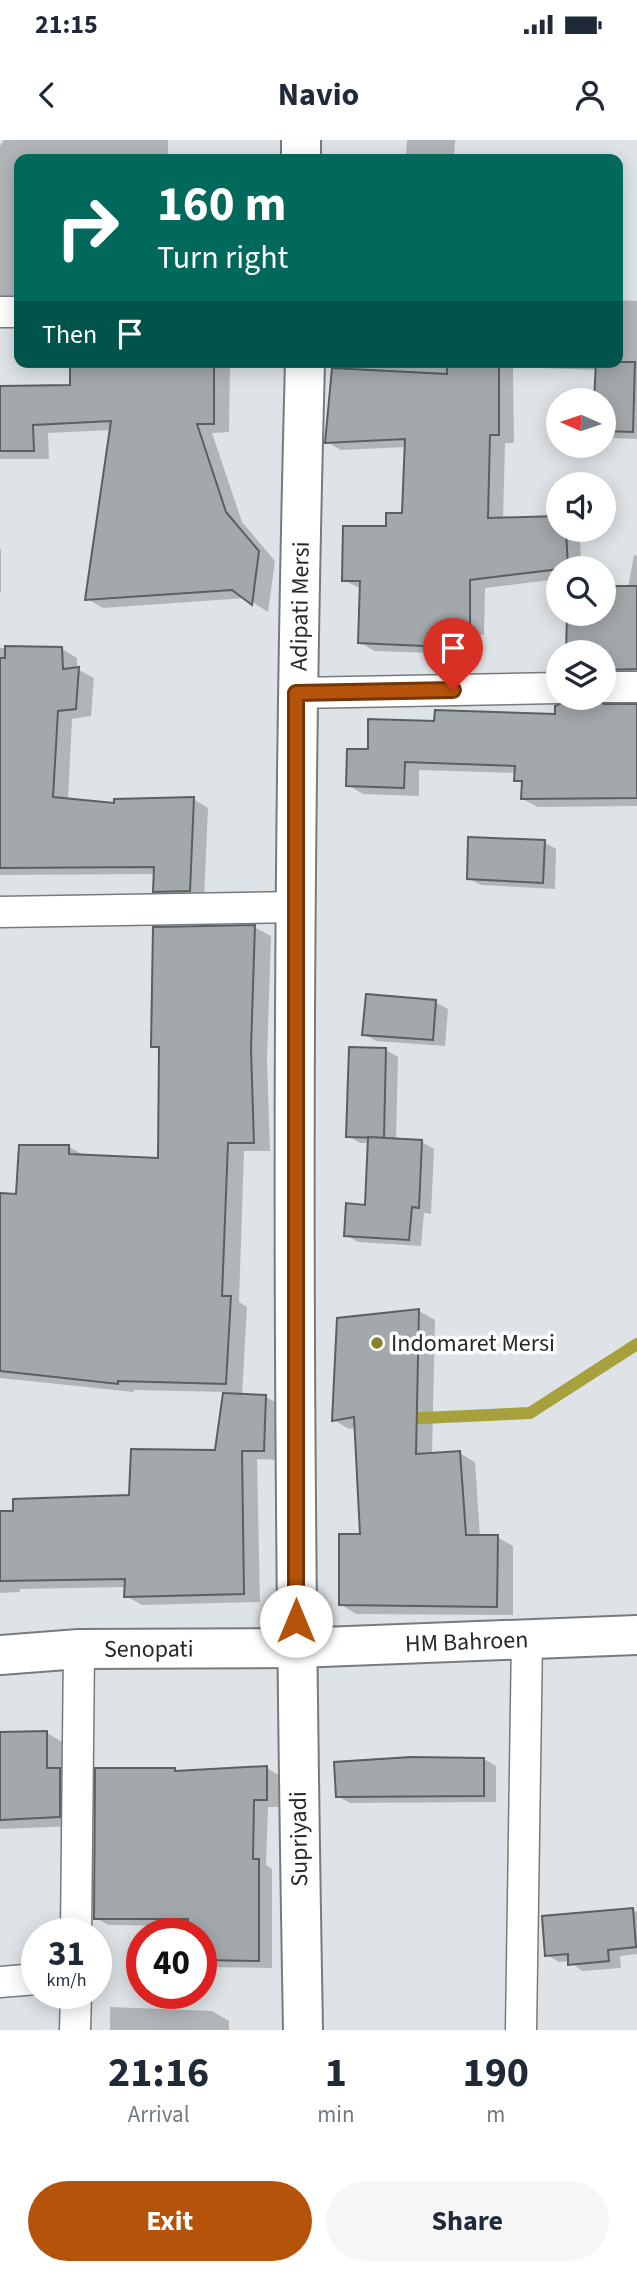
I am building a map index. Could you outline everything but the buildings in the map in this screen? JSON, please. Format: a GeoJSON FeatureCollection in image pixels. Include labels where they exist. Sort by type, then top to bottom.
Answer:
{"type":"FeatureCollection","features":[{"type":"Feature","properties":{"kind":"street","name":"Adipati Mersi"},"geometry":{"type":"LineString","coordinates":[[296,1648],[296,693],[304,368]]}},
{"type":"Feature","properties":{"kind":"street"},"geometry":{"type":"LineString","coordinates":[[616,687],[637,687]]}},
{"type":"Feature","properties":{"kind":"street"},"geometry":{"type":"LineString","coordinates":[[296,693],[546,688]]}},
{"type":"Feature","properties":{"kind":"street"},"geometry":{"type":"LineString","coordinates":[[0,912],[295,906]]}},
{"type":"Feature","properties":{"kind":"street","name":"HM Bahroen"},"geometry":{"type":"LineString","coordinates":[[296,1648],[637,1635]]}},
{"type":"Feature","properties":{"kind":"street"},"geometry":{"type":"LineString","coordinates":[[521,2030],[527,1639]]}},
{"type":"Feature","properties":{"kind":"street","name":"Senopati"},"geometry":{"type":"LineString","coordinates":[[0,1654],[79,1649],[296,1648]]}},
{"type":"Feature","properties":{"kind":"street","name":"Supriyadi"},"geometry":{"type":"LineString","coordinates":[[296,1648],[303,2030]]}},
{"type":"Feature","properties":{"kind":"street"},"geometry":{"type":"LineString","coordinates":[[76,1918],[79,1649]]}},
{"type":"Feature","properties":{"kind":"street"},"geometry":{"type":"LineString","coordinates":[[0,1982],[21,1980]]}},
{"type":"Feature","properties":{"kind":"street"},"geometry":{"type":"LineString","coordinates":[[75,2030],[76,2009]]}},
{"type":"Feature","properties":{"kind":"waterway"},"geometry":{"type":"LineString","coordinates":[[400,1419],[530,1413],[637,1344]]}},
{"type":"Feature","properties":{"kind":"place","name":"Indomaret Mersi"},"geometry":{"type":"Point","coordinates":[377,1343]}},
{"type":"Feature","properties":{"kind":"route"},"geometry":{"type":"LineString","coordinates":[[296,1621],[296,693],[453,690]]}}]}
